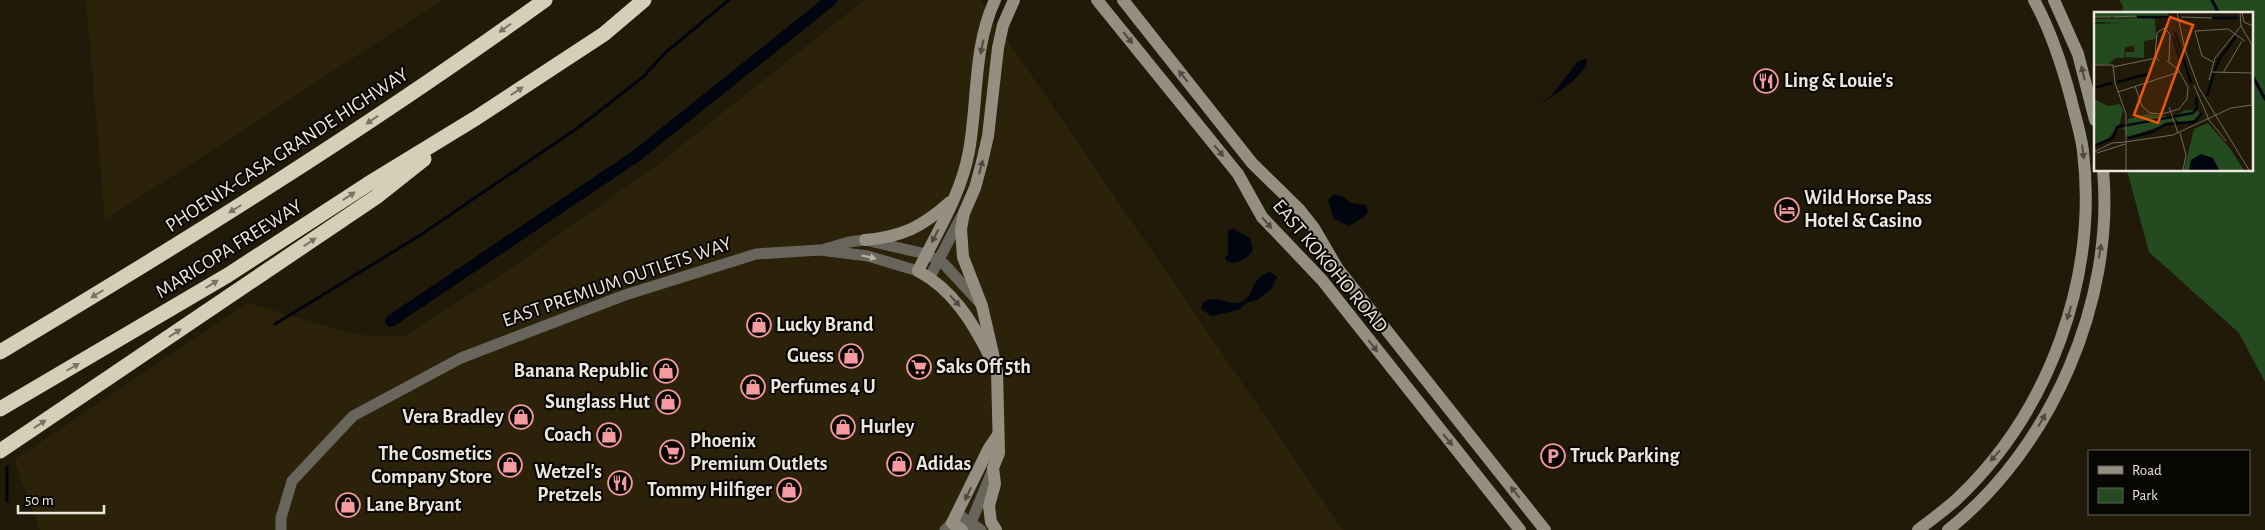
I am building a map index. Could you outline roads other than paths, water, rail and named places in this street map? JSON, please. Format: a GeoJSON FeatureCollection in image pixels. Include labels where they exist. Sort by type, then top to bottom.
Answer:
{"type":"FeatureCollection","features":[{"type":"Feature","properties":{"kind":"highway","name":"PHOENIX-CASA GRANDE HIGHWAY"},"geometry":{"type":"LineString","coordinates":[[45,325],[160,256],[311,161],[545,0]]}},
{"type":"Feature","properties":{"kind":"highway"},"geometry":{"type":"LineString","coordinates":[[0,451],[376,197],[476,118],[604,34],[644,0]]}},
{"type":"Feature","properties":{"kind":"highway","name":"MARICOPA FREEWAY"},"geometry":{"type":"LineString","coordinates":[[0,409],[228,274],[368,184],[476,118]]}},
{"type":"Feature","properties":{"kind":"highway"},"geometry":{"type":"LineString","coordinates":[[0,344],[45,325]]}},
{"type":"Feature","properties":{"kind":"highway"},"geometry":{"type":"LineString","coordinates":[[0,352],[45,325]]}},
{"type":"Feature","properties":{"kind":"street"},"geometry":{"type":"LineString","coordinates":[[918,271],[949,211],[964,176],[970,142],[977,70],[988,16],[995,0]]}},
{"type":"Feature","properties":{"kind":"street"},"geometry":{"type":"LineString","coordinates":[[930,277],[975,188],[988,136],[998,48],[1003,25],[1014,0]]}},
{"type":"Feature","properties":{"kind":"street","name":"EAST KOKOHO ROAD"},"geometry":{"type":"LineString","coordinates":[[1098,0],[1238,174],[1262,218],[1291,250],[1309,266],[1520,530]]}},
{"type":"Feature","properties":{"kind":"street","name":"EAST KOKOHO ROAD"},"geometry":{"type":"LineString","coordinates":[[1123,0],[1258,169],[1309,222],[1338,269],[1545,530]]}},
{"type":"Feature","properties":{"kind":"street"},"geometry":{"type":"LineString","coordinates":[[1918,530],[1957,498],[2001,449],[2038,391],[2060,340],[2075,295],[2084,236],[2085,192],[2083,150],[2062,65],[2034,0]]}},
{"type":"Feature","properties":{"kind":"street"},"geometry":{"type":"LineString","coordinates":[[2054,0],[2078,54],[2094,116]]}},
{"type":"Feature","properties":{"kind":"street"},"geometry":{"type":"LineString","coordinates":[[1242,182],[1258,169]]}},
{"type":"Feature","properties":{"kind":"street"},"geometry":{"type":"LineString","coordinates":[[1948,530],[1975,508],[2023,452],[2057,394],[2075,354],[2092,300],[2102,236],[2103,171]]}},
{"type":"Feature","properties":{"kind":"street"},"geometry":{"type":"LineString","coordinates":[[820,250],[849,242],[885,238],[905,233],[922,224],[952,200],[964,176]]}},
{"type":"Feature","properties":{"kind":"street"},"geometry":{"type":"LineString","coordinates":[[964,213],[961,240],[963,257],[982,306]]}},
{"type":"Feature","properties":{"kind":"street","name":"EAST PREMIUM OUTLETS WAY"},"geometry":{"type":"LineString","coordinates":[[865,240],[926,254],[938,260],[967,288],[982,306],[997,371],[999,453],[994,468],[963,526]]}},
{"type":"Feature","properties":{"kind":"street","name":"EAST PREMIUM OUTLETS WAY"},"geometry":{"type":"LineString","coordinates":[[281,530],[280,518],[292,481],[353,416],[460,358],[625,295],[756,254],[820,250],[868,256],[918,271],[930,277],[956,301],[977,331],[997,371]]}},
{"type":"Feature","properties":{"kind":"street"},"geometry":{"type":"LineString","coordinates":[[1417,402],[1433,390]]}},
{"type":"Feature","properties":{"kind":"street","name":"EAST PREMIUM OUTLETS WAY"},"geometry":{"type":"LineString","coordinates":[[963,526],[989,448],[998,435]]}},
{"type":"Feature","properties":{"kind":"street"},"geometry":{"type":"LineString","coordinates":[[994,468],[995,484],[988,506],[991,522],[996,530]]}},
{"type":"Feature","properties":{"kind":"waterway"},"geometry":{"type":"LineString","coordinates":[[275,324],[419,236],[579,127],[643,77],[666,52],[729,0]]}},
{"type":"Feature","properties":{"kind":"waterway"},"geometry":{"type":"LineString","coordinates":[[391,321],[636,156],[831,0]]}},
{"type":"Feature","properties":{"kind":"waterway"},"geometry":{"type":"LineString","coordinates":[[2212,0],[2218,12]]}},
{"type":"Feature","properties":{"kind":"waterway"},"geometry":{"type":"LineString","coordinates":[[2252,75],[2265,99]]}},
{"type":"Feature","properties":{"kind":"waterway"},"geometry":{"type":"LineString","coordinates":[[7,467],[7,501]]}},
{"type":"Feature","properties":{"kind":"place","name":"Ling & Louie's"},"geometry":{"type":"Point","coordinates":[1766,81]}},
{"type":"Feature","properties":{"kind":"place","name":"Wild Horse Pass Hotel & Casino"},"geometry":{"type":"Point","coordinates":[1787,210]}},
{"type":"Feature","properties":{"kind":"place","name":"Lucky Brand"},"geometry":{"type":"Point","coordinates":[759,325]}},
{"type":"Feature","properties":{"kind":"place","name":"Guess"},"geometry":{"type":"Point","coordinates":[851,356]}},
{"type":"Feature","properties":{"kind":"place","name":"Saks Off 5th"},"geometry":{"type":"Point","coordinates":[919,367]}},
{"type":"Feature","properties":{"kind":"place","name":"Banana Republic"},"geometry":{"type":"Point","coordinates":[666,371]}},
{"type":"Feature","properties":{"kind":"place","name":"Perfumes 4 U"},"geometry":{"type":"Point","coordinates":[753,387]}},
{"type":"Feature","properties":{"kind":"place","name":"Sunglass Hut"},"geometry":{"type":"Point","coordinates":[668,402]}},
{"type":"Feature","properties":{"kind":"place","name":"Vera Bradley"},"geometry":{"type":"Point","coordinates":[521,417]}},
{"type":"Feature","properties":{"kind":"place","name":"Hurley"},"geometry":{"type":"Point","coordinates":[843,427]}},
{"type":"Feature","properties":{"kind":"place","name":"Coach"},"geometry":{"type":"Point","coordinates":[609,435]}},
{"type":"Feature","properties":{"kind":"place","name":"Phoenix Premium Outlets"},"geometry":{"type":"Point","coordinates":[672,452]}},
{"type":"Feature","properties":{"kind":"place","name":"Truck Parking"},"geometry":{"type":"Point","coordinates":[1553,456]}},
{"type":"Feature","properties":{"kind":"place","name":"Adidas"},"geometry":{"type":"Point","coordinates":[899,464]}},
{"type":"Feature","properties":{"kind":"place","name":"The Cosmetics Company Store"},"geometry":{"type":"Point","coordinates":[510,465]}},
{"type":"Feature","properties":{"kind":"place","name":"Wetzel's Pretzels"},"geometry":{"type":"Point","coordinates":[620,483]}},
{"type":"Feature","properties":{"kind":"place","name":"Tommy Hilfiger"},"geometry":{"type":"Point","coordinates":[789,490]}},
{"type":"Feature","properties":{"kind":"place","name":"Lane Bryant"},"geometry":{"type":"Point","coordinates":[348,505]}}]}
